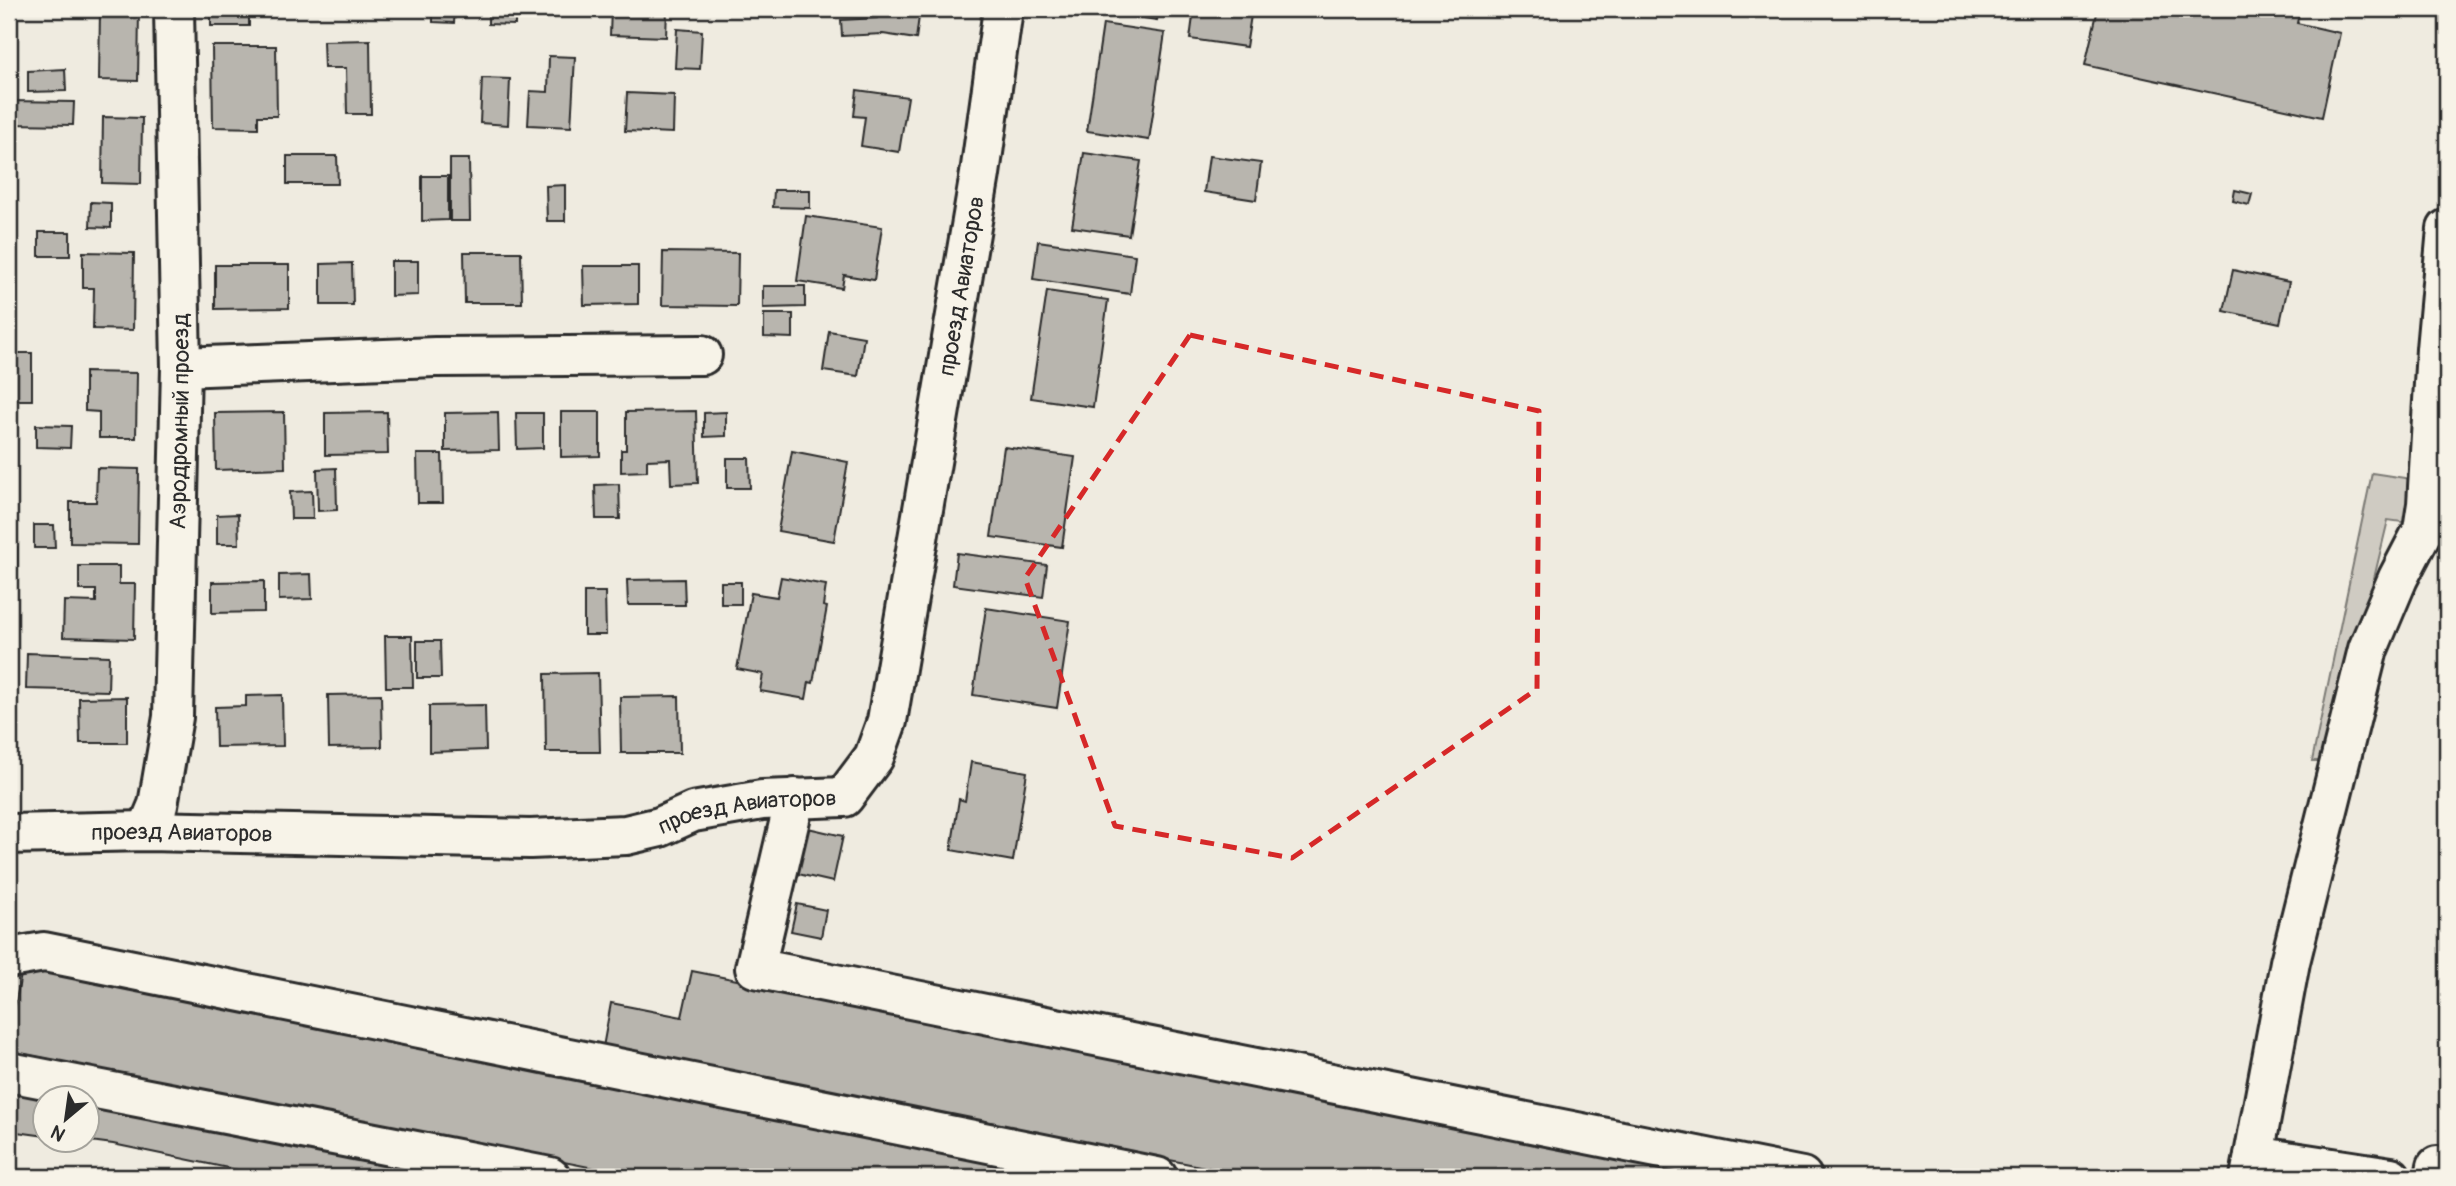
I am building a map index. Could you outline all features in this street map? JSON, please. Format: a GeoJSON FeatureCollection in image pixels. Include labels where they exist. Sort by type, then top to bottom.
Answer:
{"type":"FeatureCollection","features":[{"type":"Feature","properties":{"kind":"street","name":"Аэродромный проезд"},"geometry":{"type":"LineString","coordinates":[[147,831],[158,805],[173,717],[181,367],[174,9]]}},
{"type":"Feature","properties":{"kind":"street","name":"проезд Авиаторов"},"geometry":{"type":"LineString","coordinates":[[9,834],[147,831],[530,839],[612,836],[660,827],[693,812],[762,800],[844,797],[874,757],[887,721],[980,174],[1003,9]]}},
{"type":"Feature","properties":{"kind":"street"},"geometry":{"type":"LineString","coordinates":[[2391,1177],[2252,1167],[2290,962],[2368,649],[2398,578],[2423,530],[2447,229]]}},
{"type":"Feature","properties":{"kind":"street"},"geometry":{"type":"LineString","coordinates":[[181,367],[435,357],[702,355]]}},
{"type":"Feature","properties":{"kind":"street"},"geometry":{"type":"LineString","coordinates":[[795,799],[755,968],[1802,1177]]}},
{"type":"Feature","properties":{"kind":"street"},"geometry":{"type":"LineString","coordinates":[[9,958],[44,952],[1157,1177]]}},
{"type":"Feature","properties":{"kind":"street"},"geometry":{"type":"LineString","coordinates":[[9,1072],[550,1177]]}},
{"type":"Feature","properties":{"kind":"street"},"geometry":{"type":"LineString","coordinates":[[2435,1177],[2437,1166],[2447,1168]]}},
{"type":"Feature","properties":{"kind":"highlighted area"},"geometry":{"type":"Polygon","coordinates":[[[1190,335],[1539,411],[1537,689],[1292,858],[1115,826],[1025,578],[1190,335]]]}},
{"type":"Feature","properties":{"kind":"shaded area"},"geometry":{"type":"Polygon","coordinates":[[[2372,473],[2418,480],[2409,523],[2388,520],[2330,761],[2312,761],[2372,473]]]}},
{"type":"Feature","properties":{"kind":"building"},"geometry":{"type":"Polygon","coordinates":[[[100,9],[139,9],[138,81],[99,80],[100,9]]]}},
{"type":"Feature","properties":{"kind":"building"},"geometry":{"type":"Polygon","coordinates":[[[211,9],[249,9],[249,26],[211,26],[211,9]]]}},
{"type":"Feature","properties":{"kind":"building"},"geometry":{"type":"Polygon","coordinates":[[[433,9],[455,9],[454,23],[433,22],[433,9]]]}},
{"type":"Feature","properties":{"kind":"building"},"geometry":{"type":"Polygon","coordinates":[[[488,9],[515,9],[515,25],[488,24],[488,9]]]}},
{"type":"Feature","properties":{"kind":"building"},"geometry":{"type":"Polygon","coordinates":[[[611,9],[667,9],[666,37],[610,35],[611,9]]]}},
{"type":"Feature","properties":{"kind":"building"},"geometry":{"type":"Polygon","coordinates":[[[879,9],[920,9],[916,39],[883,34],[842,36],[841,20],[877,18],[879,9]]]}},
{"type":"Feature","properties":{"kind":"building"},"geometry":{"type":"Polygon","coordinates":[[[1086,9],[1159,9],[1157,20],[1086,9]]]}},
{"type":"Feature","properties":{"kind":"building"},"geometry":{"type":"Polygon","coordinates":[[[1194,9],[1252,9],[1246,47],[1190,39],[1194,9]]]}},
{"type":"Feature","properties":{"kind":"building"},"geometry":{"type":"Polygon","coordinates":[[[2098,9],[2230,9],[2250,13],[2251,9],[2300,9],[2297,23],[2340,33],[2322,117],[2085,65],[2098,9]]]}},
{"type":"Feature","properties":{"kind":"building"},"geometry":{"type":"Polygon","coordinates":[[[1103,24],[1165,33],[1149,140],[1087,131],[1103,24]]]}},
{"type":"Feature","properties":{"kind":"building"},"geometry":{"type":"Polygon","coordinates":[[[677,29],[702,31],[700,69],[675,68],[677,29]]]}},
{"type":"Feature","properties":{"kind":"building"},"geometry":{"type":"Polygon","coordinates":[[[370,40],[371,114],[347,114],[346,68],[324,68],[323,41],[370,40]]]}},
{"type":"Feature","properties":{"kind":"building"},"geometry":{"type":"Polygon","coordinates":[[[212,46],[276,46],[277,116],[258,116],[258,128],[213,127],[212,46]]]}},
{"type":"Feature","properties":{"kind":"building"},"geometry":{"type":"Polygon","coordinates":[[[549,56],[575,57],[571,127],[528,125],[530,91],[548,92],[549,56]]]}},
{"type":"Feature","properties":{"kind":"building"},"geometry":{"type":"Polygon","coordinates":[[[65,69],[66,91],[28,92],[28,71],[65,69]]]}},
{"type":"Feature","properties":{"kind":"building"},"geometry":{"type":"Polygon","coordinates":[[[482,78],[510,79],[508,125],[480,123],[482,78]]]}},
{"type":"Feature","properties":{"kind":"building"},"geometry":{"type":"Polygon","coordinates":[[[857,90],[908,97],[899,152],[861,146],[865,117],[854,116],[857,90]]]}},
{"type":"Feature","properties":{"kind":"building"},"geometry":{"type":"Polygon","coordinates":[[[627,93],[674,95],[673,133],[625,131],[627,93]]]}},
{"type":"Feature","properties":{"kind":"building"},"geometry":{"type":"Polygon","coordinates":[[[9,101],[74,102],[73,125],[9,124],[9,101]]]}},
{"type":"Feature","properties":{"kind":"building"},"geometry":{"type":"Polygon","coordinates":[[[103,117],[142,118],[141,184],[102,183],[103,117]]]}},
{"type":"Feature","properties":{"kind":"building"},"geometry":{"type":"Polygon","coordinates":[[[9,131],[16,131],[15,187],[9,187],[9,131]]]}},
{"type":"Feature","properties":{"kind":"building"},"geometry":{"type":"Polygon","coordinates":[[[1084,153],[1141,161],[1129,235],[1072,227],[1084,153]]]}},
{"type":"Feature","properties":{"kind":"building"},"geometry":{"type":"Polygon","coordinates":[[[287,156],[337,156],[338,184],[287,184],[287,156]]]}},
{"type":"Feature","properties":{"kind":"building"},"geometry":{"type":"Polygon","coordinates":[[[1209,156],[1261,163],[1256,200],[1204,192],[1209,156]]]}},
{"type":"Feature","properties":{"kind":"building"},"geometry":{"type":"Polygon","coordinates":[[[450,159],[469,159],[470,221],[450,221],[450,159]]]}},
{"type":"Feature","properties":{"kind":"building"},"geometry":{"type":"Polygon","coordinates":[[[422,176],[448,176],[448,220],[422,221],[422,176]]]}},
{"type":"Feature","properties":{"kind":"building"},"geometry":{"type":"Polygon","coordinates":[[[565,185],[565,221],[547,221],[546,186],[565,185]]]}},
{"type":"Feature","properties":{"kind":"building"},"geometry":{"type":"Polygon","coordinates":[[[774,190],[810,190],[810,208],[773,207],[774,190]]]}},
{"type":"Feature","properties":{"kind":"building"},"geometry":{"type":"Polygon","coordinates":[[[2235,190],[2252,194],[2249,205],[2233,201],[2235,190]]]}},
{"type":"Feature","properties":{"kind":"building"},"geometry":{"type":"Polygon","coordinates":[[[91,202],[111,203],[111,228],[90,227],[91,202]]]}},
{"type":"Feature","properties":{"kind":"building"},"geometry":{"type":"Polygon","coordinates":[[[806,216],[882,227],[874,280],[844,275],[842,288],[797,281],[806,216]]]}},
{"type":"Feature","properties":{"kind":"building"},"geometry":{"type":"Polygon","coordinates":[[[39,232],[70,232],[70,256],[39,256],[39,232]]]}},
{"type":"Feature","properties":{"kind":"building"},"geometry":{"type":"Polygon","coordinates":[[[1038,241],[1135,255],[1130,294],[1033,279],[1038,241]]]}},
{"type":"Feature","properties":{"kind":"building"},"geometry":{"type":"Polygon","coordinates":[[[83,252],[134,253],[133,330],[93,329],[94,288],[83,288],[83,252]]]}},
{"type":"Feature","properties":{"kind":"building"},"geometry":{"type":"Polygon","coordinates":[[[464,252],[521,252],[522,303],[465,303],[464,252]]]}},
{"type":"Feature","properties":{"kind":"building"},"geometry":{"type":"Polygon","coordinates":[[[663,252],[738,253],[737,306],[662,305],[663,252]]]}},
{"type":"Feature","properties":{"kind":"building"},"geometry":{"type":"Polygon","coordinates":[[[391,261],[418,261],[418,295],[391,296],[391,261]]]}},
{"type":"Feature","properties":{"kind":"building"},"geometry":{"type":"Polygon","coordinates":[[[352,263],[353,305],[321,305],[321,264],[352,263]]]}},
{"type":"Feature","properties":{"kind":"building"},"geometry":{"type":"Polygon","coordinates":[[[215,265],[289,265],[289,308],[215,309],[215,265]]]}},
{"type":"Feature","properties":{"kind":"building"},"geometry":{"type":"Polygon","coordinates":[[[583,266],[638,266],[638,304],[584,305],[583,266]]]}},
{"type":"Feature","properties":{"kind":"building"},"geometry":{"type":"Polygon","coordinates":[[[2233,270],[2289,282],[2280,323],[2224,311],[2233,270]]]}},
{"type":"Feature","properties":{"kind":"building"},"geometry":{"type":"Polygon","coordinates":[[[763,286],[805,286],[805,307],[763,308],[763,286]]]}},
{"type":"Feature","properties":{"kind":"building"},"geometry":{"type":"Polygon","coordinates":[[[1047,291],[1108,300],[1093,407],[1031,398],[1047,291]]]}},
{"type":"Feature","properties":{"kind":"building"},"geometry":{"type":"Polygon","coordinates":[[[764,314],[793,314],[793,338],[764,337],[764,314]]]}},
{"type":"Feature","properties":{"kind":"building"},"geometry":{"type":"Polygon","coordinates":[[[829,331],[864,337],[858,376],[823,371],[829,331]]]}},
{"type":"Feature","properties":{"kind":"building"},"geometry":{"type":"Polygon","coordinates":[[[9,353],[32,353],[32,400],[9,400],[9,353]]]}},
{"type":"Feature","properties":{"kind":"building"},"geometry":{"type":"Polygon","coordinates":[[[85,372],[137,373],[136,438],[99,438],[99,412],[85,411],[85,372]]]}},
{"type":"Feature","properties":{"kind":"building"},"geometry":{"type":"Polygon","coordinates":[[[696,411],[698,483],[671,484],[670,459],[647,460],[647,471],[621,472],[621,450],[626,450],[626,412],[696,411]]]}},
{"type":"Feature","properties":{"kind":"building"},"geometry":{"type":"Polygon","coordinates":[[[284,412],[285,468],[216,470],[215,413],[284,412]]]}},
{"type":"Feature","properties":{"kind":"building"},"geometry":{"type":"Polygon","coordinates":[[[387,412],[388,454],[325,455],[325,413],[387,412]]]}},
{"type":"Feature","properties":{"kind":"building"},"geometry":{"type":"Polygon","coordinates":[[[498,412],[499,450],[445,451],[445,413],[498,412]]]}},
{"type":"Feature","properties":{"kind":"building"},"geometry":{"type":"Polygon","coordinates":[[[561,412],[600,412],[600,456],[561,457],[561,412]]]}},
{"type":"Feature","properties":{"kind":"building"},"geometry":{"type":"Polygon","coordinates":[[[726,412],[726,436],[704,437],[704,413],[726,412]]]}},
{"type":"Feature","properties":{"kind":"building"},"geometry":{"type":"Polygon","coordinates":[[[516,413],[543,413],[543,448],[517,449],[516,413]]]}},
{"type":"Feature","properties":{"kind":"building"},"geometry":{"type":"Polygon","coordinates":[[[36,425],[71,426],[70,448],[36,447],[36,425]]]}},
{"type":"Feature","properties":{"kind":"building"},"geometry":{"type":"Polygon","coordinates":[[[1004,447],[1075,457],[1062,547],[991,537],[1004,447]]]}},
{"type":"Feature","properties":{"kind":"building"},"geometry":{"type":"Polygon","coordinates":[[[792,451],[848,462],[834,541],[778,531],[792,451]]]}},
{"type":"Feature","properties":{"kind":"building"},"geometry":{"type":"Polygon","coordinates":[[[417,454],[442,454],[443,503],[418,503],[417,454]]]}},
{"type":"Feature","properties":{"kind":"building"},"geometry":{"type":"Polygon","coordinates":[[[727,458],[749,458],[750,488],[727,488],[727,458]]]}},
{"type":"Feature","properties":{"kind":"building"},"geometry":{"type":"Polygon","coordinates":[[[97,468],[139,469],[138,544],[70,543],[70,502],[96,502],[97,468]]]}},
{"type":"Feature","properties":{"kind":"building"},"geometry":{"type":"Polygon","coordinates":[[[336,468],[337,510],[318,511],[317,469],[336,468]]]}},
{"type":"Feature","properties":{"kind":"building"},"geometry":{"type":"Polygon","coordinates":[[[619,484],[620,519],[596,519],[595,485],[619,484]]]}},
{"type":"Feature","properties":{"kind":"building"},"geometry":{"type":"Polygon","coordinates":[[[312,491],[313,519],[291,519],[290,492],[312,491]]]}},
{"type":"Feature","properties":{"kind":"building"},"geometry":{"type":"Polygon","coordinates":[[[238,514],[239,544],[217,544],[217,515],[238,514]]]}},
{"type":"Feature","properties":{"kind":"building"},"geometry":{"type":"Polygon","coordinates":[[[34,525],[54,525],[55,548],[34,548],[34,525]]]}},
{"type":"Feature","properties":{"kind":"building"},"geometry":{"type":"Polygon","coordinates":[[[9,547],[17,547],[17,570],[9,571],[9,547]]]}},
{"type":"Feature","properties":{"kind":"building"},"geometry":{"type":"Polygon","coordinates":[[[957,553],[1047,565],[1043,597],[953,585],[957,553]]]}},
{"type":"Feature","properties":{"kind":"building"},"geometry":{"type":"Polygon","coordinates":[[[79,566],[119,566],[119,584],[135,584],[134,639],[63,637],[64,601],[96,602],[96,590],[79,590],[79,566]]]}},
{"type":"Feature","properties":{"kind":"building"},"geometry":{"type":"Polygon","coordinates":[[[311,574],[312,599],[279,600],[279,575],[311,574]]]}},
{"type":"Feature","properties":{"kind":"building"},"geometry":{"type":"Polygon","coordinates":[[[781,577],[826,585],[823,606],[827,607],[813,683],[809,682],[806,699],[760,691],[763,674],[737,669],[751,593],[777,597],[781,577]]]}},
{"type":"Feature","properties":{"kind":"building"},"geometry":{"type":"Polygon","coordinates":[[[684,579],[685,605],[628,605],[627,580],[684,579]]]}},
{"type":"Feature","properties":{"kind":"building"},"geometry":{"type":"Polygon","coordinates":[[[264,581],[264,612],[212,613],[212,582],[264,581]]]}},
{"type":"Feature","properties":{"kind":"building"},"geometry":{"type":"Polygon","coordinates":[[[721,582],[741,582],[741,604],[721,604],[721,582]]]}},
{"type":"Feature","properties":{"kind":"building"},"geometry":{"type":"Polygon","coordinates":[[[584,592],[605,592],[606,635],[584,635],[584,592]]]}},
{"type":"Feature","properties":{"kind":"building"},"geometry":{"type":"Polygon","coordinates":[[[986,608],[1070,621],[1057,708],[973,695],[986,608]]]}},
{"type":"Feature","properties":{"kind":"building"},"geometry":{"type":"Polygon","coordinates":[[[385,636],[412,636],[413,687],[386,687],[385,636]]]}},
{"type":"Feature","properties":{"kind":"building"},"geometry":{"type":"Polygon","coordinates":[[[417,641],[440,641],[441,678],[417,678],[417,641]]]}},
{"type":"Feature","properties":{"kind":"building"},"geometry":{"type":"Polygon","coordinates":[[[27,653],[109,656],[108,691],[26,689],[27,653]]]}},
{"type":"Feature","properties":{"kind":"building"},"geometry":{"type":"Polygon","coordinates":[[[598,673],[600,752],[546,752],[545,674],[598,673]]]}},
{"type":"Feature","properties":{"kind":"building"},"geometry":{"type":"Polygon","coordinates":[[[381,694],[382,747],[329,748],[328,695],[381,694]]]}},
{"type":"Feature","properties":{"kind":"building"},"geometry":{"type":"Polygon","coordinates":[[[282,695],[283,746],[216,747],[215,707],[246,706],[246,696],[282,695]]]}},
{"type":"Feature","properties":{"kind":"building"},"geometry":{"type":"Polygon","coordinates":[[[679,696],[680,753],[621,753],[620,697],[679,696]]]}},
{"type":"Feature","properties":{"kind":"building"},"geometry":{"type":"Polygon","coordinates":[[[127,697],[127,743],[80,743],[79,698],[127,697]]]}},
{"type":"Feature","properties":{"kind":"building"},"geometry":{"type":"Polygon","coordinates":[[[485,705],[486,750],[429,752],[429,706],[485,705]]]}},
{"type":"Feature","properties":{"kind":"building"},"geometry":{"type":"Polygon","coordinates":[[[971,762],[1027,772],[1013,861],[951,850],[959,799],[965,801],[971,762]]]}},
{"type":"Feature","properties":{"kind":"building"},"geometry":{"type":"Polygon","coordinates":[[[808,828],[843,836],[833,882],[798,874],[808,828]]]}},
{"type":"Feature","properties":{"kind":"building"},"geometry":{"type":"Polygon","coordinates":[[[797,904],[826,910],[821,937],[791,931],[797,904]]]}},
{"type":"Feature","properties":{"kind":"building"},"geometry":{"type":"Polygon","coordinates":[[[23,964],[1086,1177],[639,1177],[9,1051],[9,1037],[23,964]]]}},
{"type":"Feature","properties":{"kind":"building"},"geometry":{"type":"Polygon","coordinates":[[[692,971],[1724,1177],[1255,1177],[603,1047],[611,1003],[682,1017],[692,971]]]}},
{"type":"Feature","properties":{"kind":"building"},"geometry":{"type":"Polygon","coordinates":[[[9,1092],[32,1095],[32,1134],[9,1131],[9,1092]]]}},
{"type":"Feature","properties":{"kind":"building"},"geometry":{"type":"Polygon","coordinates":[[[102,1105],[455,1177],[271,1177],[102,1143],[102,1105]]]}}]}
